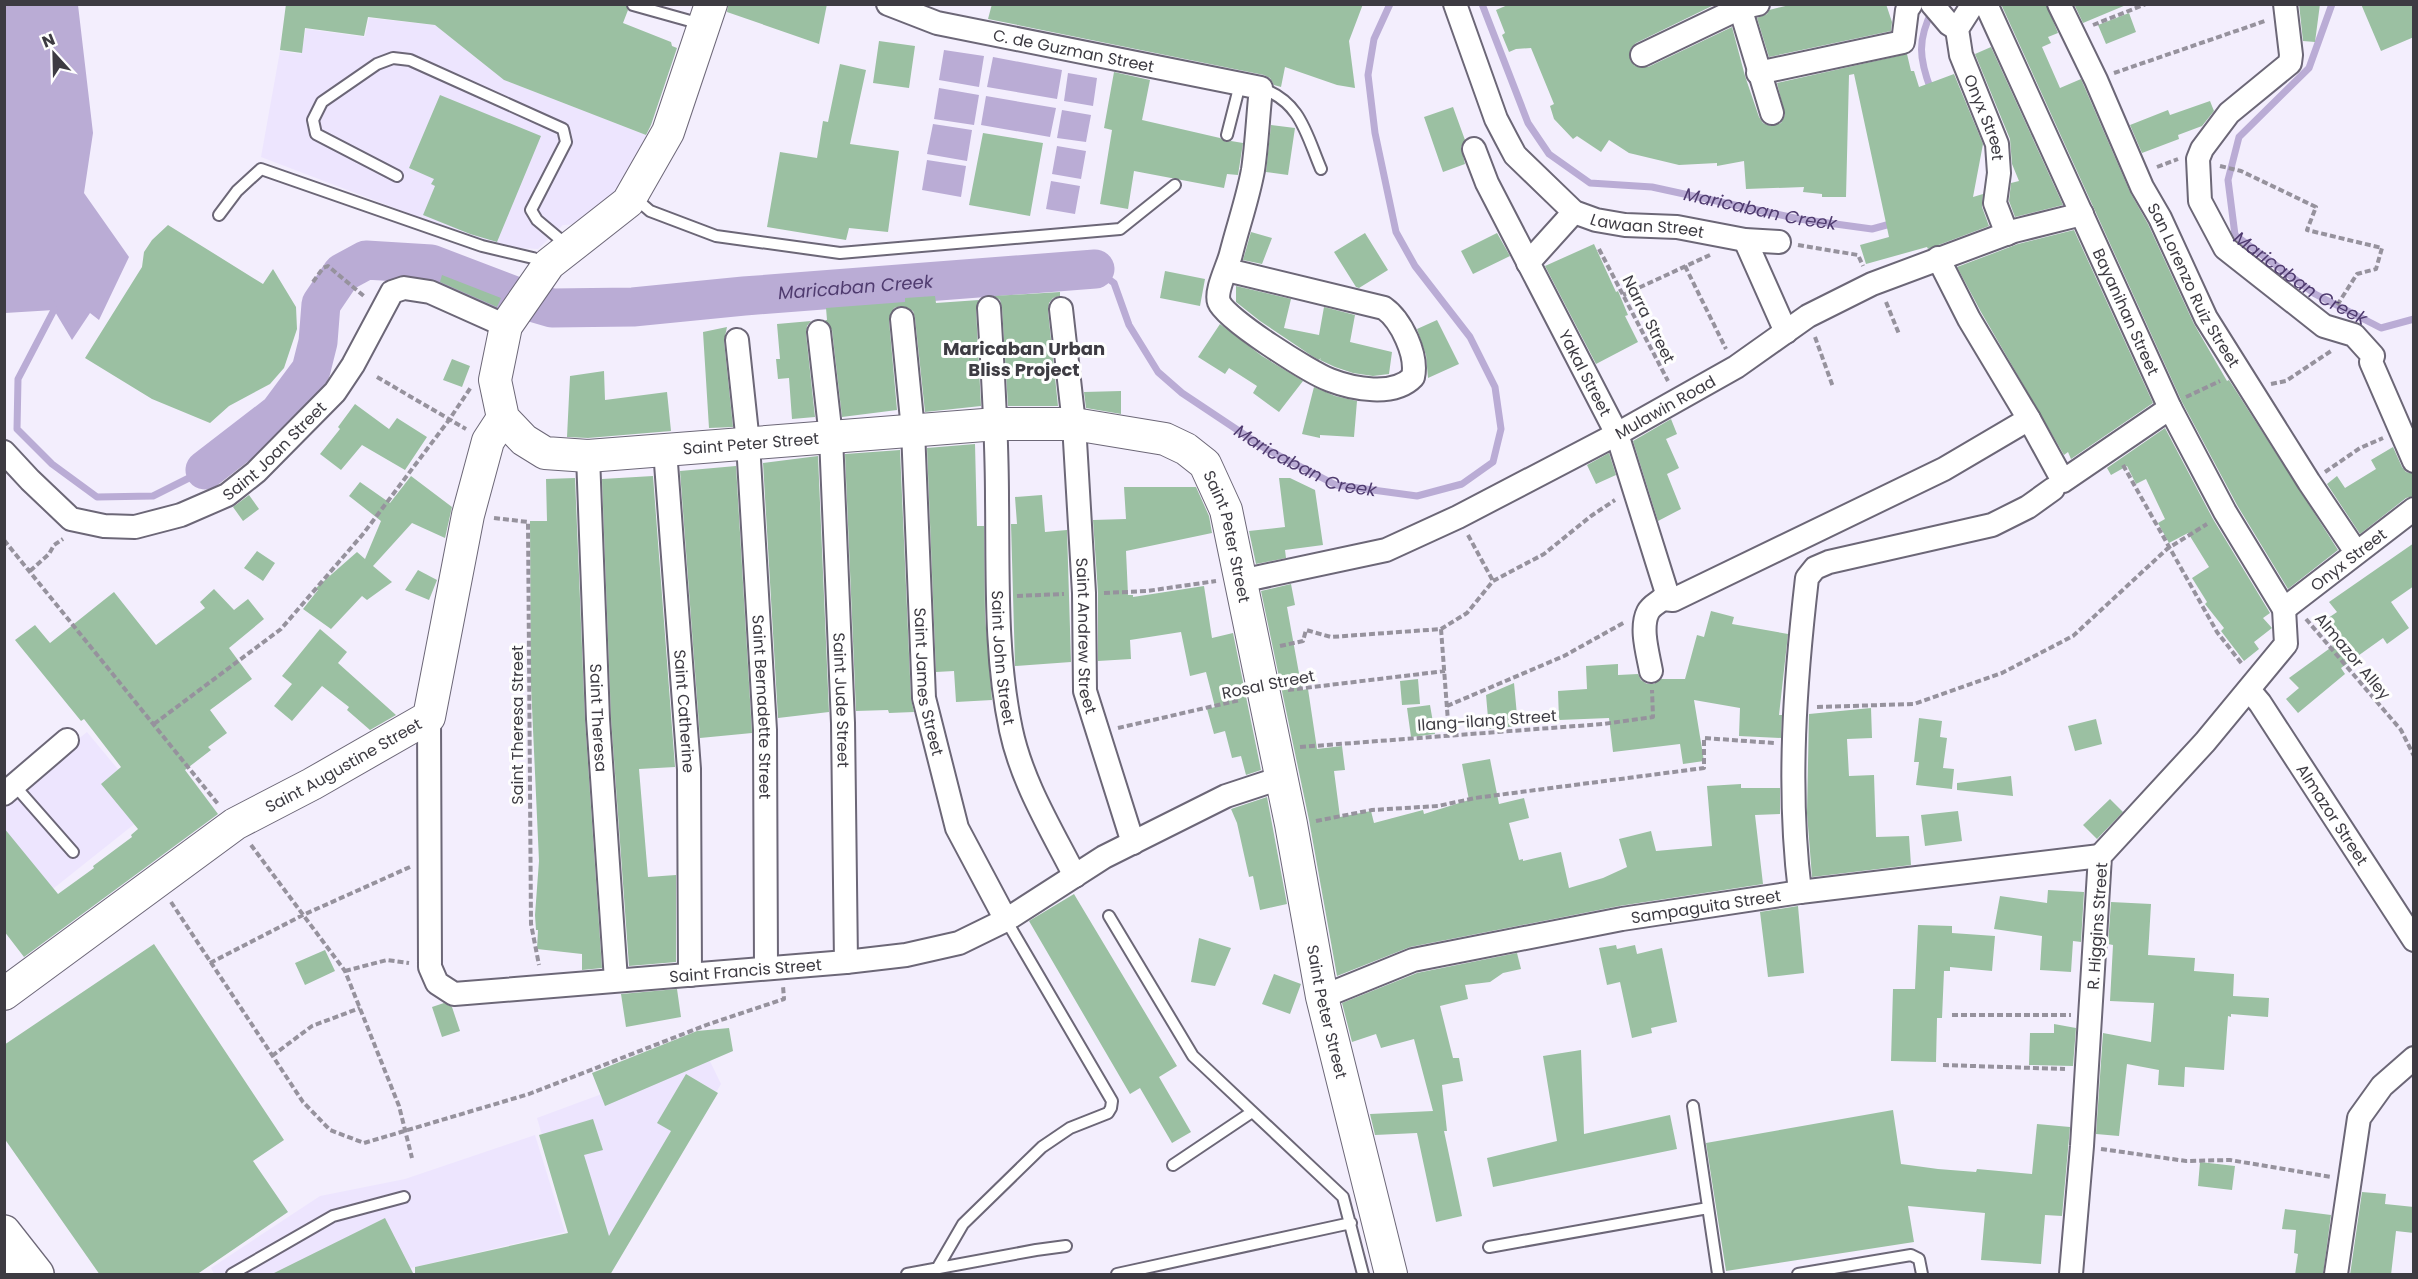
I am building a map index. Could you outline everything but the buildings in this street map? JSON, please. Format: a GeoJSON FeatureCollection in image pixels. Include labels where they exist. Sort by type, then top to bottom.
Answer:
{"type":"FeatureCollection","features":[{"type":"Feature","properties":{"kind":"main road"},"geometry":{"type":"LineString","coordinates":[[4,1232],[37,1275]]}},
{"type":"Feature","properties":{"kind":"main road"},"geometry":{"type":"LineString","coordinates":[[4,1267],[10,1275]]}},
{"type":"Feature","properties":{"kind":"street","name":"C. de Guzman Street"},"geometry":{"type":"LineString","coordinates":[[888,4],[941,14],[1251,86]]}},
{"type":"Feature","properties":{"kind":"street","name":"Lawaan Street"},"geometry":{"type":"LineString","coordinates":[[1455,4],[1488,99],[1515,154],[1574,212],[1596,220],[1625,225],[1677,227],[1745,240],[1779,242]]}},
{"type":"Feature","properties":{"kind":"street"},"geometry":{"type":"LineString","coordinates":[[1758,73],[1903,42],[1907,10],[1911,4]]}},
{"type":"Feature","properties":{"kind":"street"},"geometry":{"type":"LineString","coordinates":[[1932,4],[1953,26],[1973,4]]}},
{"type":"Feature","properties":{"kind":"street","name":"Bayanihan Street"},"geometry":{"type":"LineString","coordinates":[[1986,4],[2169,407],[2225,512],[2288,606]]}},
{"type":"Feature","properties":{"kind":"street","name":"San Lorenzo Ruiz Street"},"geometry":{"type":"LineString","coordinates":[[2059,4],[2096,80],[2136,174],[2160,218],[2206,318],[2356,552]]}},
{"type":"Feature","properties":{"kind":"street"},"geometry":{"type":"LineString","coordinates":[[1642,55],[1745,6],[1758,73],[1772,113]]}},
{"type":"Feature","properties":{"kind":"street"},"geometry":{"type":"LineString","coordinates":[[2287,9],[2290,63],[2229,113],[2215,129],[2207,159],[2198,159],[2200,201],[2225,248],[2324,326],[2354,335],[2373,356],[2371,362],[2399,431],[2414,461]]}},
{"type":"Feature","properties":{"kind":"street"},"geometry":{"type":"LineString","coordinates":[[496,429],[495,380],[507,324],[554,261],[628,202],[632,196],[668,132],[708,15]]}},
{"type":"Feature","properties":{"kind":"street","name":"Onyx Street"},"geometry":{"type":"LineString","coordinates":[[1953,26],[1961,55],[1997,144],[1999,173],[1995,203],[2007,234]]}},
{"type":"Feature","properties":{"kind":"street"},"geometry":{"type":"LineString","coordinates":[[1227,270],[1384,308],[1394,316],[1407,341],[1414,366],[1413,376],[1403,384],[1372,389],[1329,380],[1270,345],[1223,309],[1217,294],[1227,270],[1253,171],[1251,86]]}},
{"type":"Feature","properties":{"kind":"street","name":"Yakal Street"},"geometry":{"type":"LineString","coordinates":[[1474,149],[1487,183],[1617,434],[1666,590],[1656,605],[1645,633],[1651,671]]}},
{"type":"Feature","properties":{"kind":"street"},"geometry":{"type":"LineString","coordinates":[[1528,263],[1574,212]]}},
{"type":"Feature","properties":{"kind":"street","name":"Mulawin Road"},"geometry":{"type":"LineString","coordinates":[[1240,578],[1386,550],[1458,517],[1617,434],[1736,367],[1808,316],[1875,283],[2007,234],[2082,214]]}},
{"type":"Feature","properties":{"kind":"street"},"geometry":{"type":"LineString","coordinates":[[1745,240],[1786,332]]}},
{"type":"Feature","properties":{"kind":"street"},"geometry":{"type":"LineString","coordinates":[[1938,258],[1969,319],[2029,419],[2058,485]]}},
{"type":"Feature","properties":{"kind":"street","name":"Saint Joan Street"},"geometry":{"type":"LineString","coordinates":[[71,519],[104,526],[135,527],[181,515],[227,495],[256,472],[335,392],[353,365],[392,292],[404,288],[430,292],[507,324]]}},
{"type":"Feature","properties":{"kind":"street","name":"Saint John Street"},"geometry":{"type":"LineString","coordinates":[[989,308],[997,424],[998,596],[1005,690],[1012,732],[1029,784],[1075,876]]}},
{"type":"Feature","properties":{"kind":"street","name":"Saint Andrew Street"},"geometry":{"type":"LineString","coordinates":[[1061,309],[1074,424],[1084,593],[1085,691],[1132,843]]}},
{"type":"Feature","properties":{"kind":"street","name":"Saint James Street"},"geometry":{"type":"LineString","coordinates":[[902,319],[913,430],[924,698],[957,828],[1006,920]]}},
{"type":"Feature","properties":{"kind":"street","name":"Saint Jude Street"},"geometry":{"type":"LineString","coordinates":[[819,332],[831,437],[843,723],[846,962]]}},
{"type":"Feature","properties":{"kind":"street","name":"Saint Bernadette Street"},"geometry":{"type":"LineString","coordinates":[[737,340],[748,443],[765,730],[774,968]]}},
{"type":"Feature","properties":{"kind":"street"},"geometry":{"type":"LineString","coordinates":[[1800,892],[1794,829],[1794,745],[1796,675],[1807,578],[1815,568],[1829,562],[1992,525],[2028,507],[2169,407]]}},
{"type":"Feature","properties":{"kind":"street"},"geometry":{"type":"LineString","coordinates":[[1656,605],[1673,600],[1934,474],[2029,419]]}},
{"type":"Feature","properties":{"kind":"street","name":"Saint Peter Street"},"geometry":{"type":"LineString","coordinates":[[496,429],[524,440],[545,453],[588,456],[997,424],[1074,424],[1165,440],[1186,449],[1205,464],[1226,510],[1291,825],[1322,997],[1391,1275]]}},
{"type":"Feature","properties":{"kind":"street","name":"Saint Augustine Street"},"geometry":{"type":"LineString","coordinates":[[4,994],[235,824],[312,784],[429,717],[468,515],[496,429]]}},
{"type":"Feature","properties":{"kind":"street","name":"Saint Catherine"},"geometry":{"type":"LineString","coordinates":[[665,450],[689,769],[690,975]]}},
{"type":"Feature","properties":{"kind":"street"},"geometry":{"type":"LineString","coordinates":[[4,452],[71,519]]}},
{"type":"Feature","properties":{"kind":"street","name":"Saint Theresa"},"geometry":{"type":"LineString","coordinates":[[588,456],[598,719],[616,980]]}},
{"type":"Feature","properties":{"kind":"street","name":"Onyx Street"},"geometry":{"type":"LineString","coordinates":[[2288,606],[2414,509]]}},
{"type":"Feature","properties":{"kind":"street","name":"R. Higgins Street"},"geometry":{"type":"LineString","coordinates":[[2071,1275],[2082,1146],[2100,856],[2252,686],[2286,644],[2288,606]]}},
{"type":"Feature","properties":{"kind":"street","name":"Almazor Street"},"geometry":{"type":"LineString","coordinates":[[2252,686],[2260,703],[2414,940]]}},
{"type":"Feature","properties":{"kind":"street"},"geometry":{"type":"LineString","coordinates":[[429,717],[430,967]]}},
{"type":"Feature","properties":{"kind":"street"},"geometry":{"type":"LineString","coordinates":[[10,790],[67,740]]}},
{"type":"Feature","properties":{"kind":"street","name":"Saint Francis Street"},"geometry":{"type":"LineString","coordinates":[[430,967],[437,983],[454,994],[846,962],[906,955],[959,943],[1006,920],[1104,857],[1226,796],[1278,763]]}},
{"type":"Feature","properties":{"kind":"street","name":"Sampaguita Street"},"geometry":{"type":"LineString","coordinates":[[1322,997],[1413,960],[1622,919],[1800,892],[2100,856]]}},
{"type":"Feature","properties":{"kind":"street"},"geometry":{"type":"LineString","coordinates":[[2336,1275],[2359,1118],[2382,1086],[2414,1058]]}},
{"type":"Feature","properties":{"kind":"lane"},"geometry":{"type":"LineString","coordinates":[[633,5],[708,15]]}},
{"type":"Feature","properties":{"kind":"lane"},"geometry":{"type":"LineString","coordinates":[[396,176],[316,134],[313,120],[322,102],[377,64],[393,58],[410,60],[563,129],[566,142],[531,210],[554,261]]}},
{"type":"Feature","properties":{"kind":"lane"},"geometry":{"type":"LineString","coordinates":[[1227,135],[1251,86],[1272,92],[1298,113],[1321,169]]}},
{"type":"Feature","properties":{"kind":"lane"},"geometry":{"type":"LineString","coordinates":[[219,215],[237,191],[261,169],[482,246],[554,261]]}},
{"type":"Feature","properties":{"kind":"lane"},"geometry":{"type":"LineString","coordinates":[[632,196],[650,211],[716,236],[840,253],[1120,229],[1175,185]]}},
{"type":"Feature","properties":{"kind":"lane"},"geometry":{"type":"LineString","coordinates":[[10,790],[73,852]]}},
{"type":"Feature","properties":{"kind":"lane"},"geometry":{"type":"LineString","coordinates":[[1109,916],[1193,1056],[1343,1197],[1364,1275]]}},
{"type":"Feature","properties":{"kind":"lane"},"geometry":{"type":"LineString","coordinates":[[938,1267],[963,1224],[1042,1147],[1070,1128],[1108,1113],[1111,1108],[1112,1101],[1006,920]]}},
{"type":"Feature","properties":{"kind":"lane"},"geometry":{"type":"LineString","coordinates":[[1693,1106],[1718,1275]]}},
{"type":"Feature","properties":{"kind":"lane"},"geometry":{"type":"LineString","coordinates":[[1173,1165],[1252,1112]]}},
{"type":"Feature","properties":{"kind":"lane"},"geometry":{"type":"LineString","coordinates":[[232,1275],[333,1216],[404,1197]]}},
{"type":"Feature","properties":{"kind":"lane"},"geometry":{"type":"LineString","coordinates":[[1489,1247],[1708,1208]]}},
{"type":"Feature","properties":{"kind":"lane"},"geometry":{"type":"LineString","coordinates":[[1121,1274],[1351,1223]]}},
{"type":"Feature","properties":{"kind":"lane"},"geometry":{"type":"LineString","coordinates":[[907,1275],[938,1267],[1066,1246]]}},
{"type":"Feature","properties":{"kind":"lane"},"geometry":{"type":"LineString","coordinates":[[1798,1275],[1911,1255],[1919,1259],[1922,1275]]}},
{"type":"Feature","properties":{"kind":"path"},"geometry":{"type":"LineString","coordinates":[[2072,33],[2146,4]]}},
{"type":"Feature","properties":{"kind":"path"},"geometry":{"type":"LineString","coordinates":[[2096,80],[2287,9]]}},
{"type":"Feature","properties":{"kind":"path"},"geometry":{"type":"LineString","coordinates":[[2136,174],[2207,159],[2241,171],[2316,207],[2307,230],[2382,248],[2376,269],[2357,274],[2335,309]]}},
{"type":"Feature","properties":{"kind":"path"},"geometry":{"type":"LineString","coordinates":[[1623,295],[1745,240]]}},
{"type":"Feature","properties":{"kind":"path"},"geometry":{"type":"LineString","coordinates":[[1779,242],[1858,255],[1875,283],[1899,334]]}},
{"type":"Feature","properties":{"kind":"path","name":"Narra Street"},"geometry":{"type":"LineString","coordinates":[[1599,249],[1677,400]]}},
{"type":"Feature","properties":{"kind":"path"},"geometry":{"type":"LineString","coordinates":[[313,282],[323,268],[328,266],[358,293]]}},
{"type":"Feature","properties":{"kind":"path"},"geometry":{"type":"LineString","coordinates":[[1685,266],[1736,367]]}},
{"type":"Feature","properties":{"kind":"path"},"geometry":{"type":"LineString","coordinates":[[1808,316],[1833,387]]}},
{"type":"Feature","properties":{"kind":"path"},"geometry":{"type":"LineString","coordinates":[[2169,407],[2245,380],[2286,381],[2354,335]]}},
{"type":"Feature","properties":{"kind":"path"},"geometry":{"type":"LineString","coordinates":[[153,724],[281,629],[363,534],[449,420],[477,376],[495,380]]}},
{"type":"Feature","properties":{"kind":"path"},"geometry":{"type":"LineString","coordinates":[[377,377],[449,420],[496,429]]}},
{"type":"Feature","properties":{"kind":"path"},"geometry":{"type":"LineString","coordinates":[[2309,482],[2360,448],[2399,431]]}},
{"type":"Feature","properties":{"kind":"path"},"geometry":{"type":"LineString","coordinates":[[2112,446],[2217,632],[2252,686]]}},
{"type":"Feature","properties":{"kind":"path"},"geometry":{"type":"LineString","coordinates":[[1256,650],[1303,641],[1306,630],[1330,637],[1441,629],[1467,614],[1493,582],[1544,554],[1591,516],[1634,487]]}},
{"type":"Feature","properties":{"kind":"path"},"geometry":{"type":"LineString","coordinates":[[1795,708],[1914,704],[2002,673],[2073,636],[2169,548],[2225,512]]}},
{"type":"Feature","properties":{"kind":"path","name":"Saint Theresa Street"},"geometry":{"type":"LineString","coordinates":[[468,515],[528,522],[531,924],[542,987]]}},
{"type":"Feature","properties":{"kind":"path"},"geometry":{"type":"LineString","coordinates":[[1458,517],[1493,582]]}},
{"type":"Feature","properties":{"kind":"path"},"geometry":{"type":"LineString","coordinates":[[30,571],[50,554],[54,545],[64,538],[71,519]]}},
{"type":"Feature","properties":{"kind":"path"},"geometry":{"type":"LineString","coordinates":[[4,540],[235,824],[345,971],[399,1106],[412,1158]]}},
{"type":"Feature","properties":{"kind":"path"},"geometry":{"type":"LineString","coordinates":[[998,596],[1147,591],[1240,578]]}},
{"type":"Feature","properties":{"kind":"path"},"geometry":{"type":"LineString","coordinates":[[1447,706],[1564,656],[1656,605]]}},
{"type":"Feature","properties":{"kind":"path","name":"Almazor Alley"},"geometry":{"type":"LineString","coordinates":[[2288,606],[2401,730],[2414,756]]}},
{"type":"Feature","properties":{"kind":"path"},"geometry":{"type":"LineString","coordinates":[[1441,629],[1449,735]]}},
{"type":"Feature","properties":{"kind":"path","name":"Rosal Street"},"geometry":{"type":"LineString","coordinates":[[1097,733],[1264,694],[1445,670]]}},
{"type":"Feature","properties":{"kind":"path","name":"Ilang-ilang Street"},"geometry":{"type":"LineString","coordinates":[[1278,763],[1449,735],[1604,724],[1653,717],[1651,671]]}},
{"type":"Feature","properties":{"kind":"path"},"geometry":{"type":"LineString","coordinates":[[1291,825],[1372,810],[1438,806],[1476,798],[1704,768],[1704,738],[1794,745]]}},
{"type":"Feature","properties":{"kind":"path"},"geometry":{"type":"LineString","coordinates":[[210,963],[303,915],[430,858]]}},
{"type":"Feature","properties":{"kind":"path"},"geometry":{"type":"LineString","coordinates":[[156,880],[303,1102],[330,1130],[364,1143],[529,1094],[709,1024],[784,999],[774,968]]}},
{"type":"Feature","properties":{"kind":"path"},"geometry":{"type":"LineString","coordinates":[[345,971],[387,960],[430,967]]}},
{"type":"Feature","properties":{"kind":"path"},"geometry":{"type":"LineString","coordinates":[[272,1056],[312,1026],[360,1008]]}},
{"type":"Feature","properties":{"kind":"path"},"geometry":{"type":"LineString","coordinates":[[1952,1015],[2091,1015]]}},
{"type":"Feature","properties":{"kind":"path"},"geometry":{"type":"LineString","coordinates":[[1943,1065],[2087,1070]]}},
{"type":"Feature","properties":{"kind":"path"},"geometry":{"type":"LineString","coordinates":[[2082,1146],[2186,1161],[2230,1160],[2349,1181]]}},
{"type":"Feature","properties":{"kind":"shaded area"},"geometry":{"type":"Polygon","coordinates":[[[5,4],[78,5],[93,133],[84,193],[129,257],[99,320],[90,313],[72,340],[54,310],[5,313],[5,4]]]}},
{"type":"Feature","properties":{"kind":"shaded area"},"geometry":{"type":"Polygon","coordinates":[[[369,18],[435,25],[504,80],[651,137],[621,192],[583,224],[563,225],[538,249],[497,247],[261,157],[280,51],[301,54],[306,29],[365,37],[369,18]]]}},
{"type":"Feature","properties":{"kind":"shaded area"},"geometry":{"type":"Polygon","coordinates":[[[944,50],[984,56],[979,87],[939,80],[944,50]]]}},
{"type":"Feature","properties":{"kind":"shaded area"},"geometry":{"type":"Polygon","coordinates":[[[993,57],[1062,70],[1057,99],[987,87],[993,57]]]}},
{"type":"Feature","properties":{"kind":"shaded area"},"geometry":{"type":"Polygon","coordinates":[[[1068,73],[1097,78],[1093,106],[1064,101],[1068,73]]]}},
{"type":"Feature","properties":{"kind":"shaded area"},"geometry":{"type":"Polygon","coordinates":[[[939,88],[979,95],[974,125],[934,119],[939,88]]]}},
{"type":"Feature","properties":{"kind":"shaded area"},"geometry":{"type":"Polygon","coordinates":[[[986,96],[1056,108],[1050,137],[981,125],[986,96]]]}},
{"type":"Feature","properties":{"kind":"shaded area"},"geometry":{"type":"Polygon","coordinates":[[[1062,110],[1091,115],[1086,142],[1057,138],[1062,110]]]}},
{"type":"Feature","properties":{"kind":"shaded area"},"geometry":{"type":"Polygon","coordinates":[[[933,124],[972,130],[967,161],[927,154],[933,124]]]}},
{"type":"Feature","properties":{"kind":"shaded area"},"geometry":{"type":"Polygon","coordinates":[[[1057,146],[1086,151],[1081,179],[1052,174],[1057,146]]]}},
{"type":"Feature","properties":{"kind":"shaded area"},"geometry":{"type":"Polygon","coordinates":[[[927,160],[966,166],[961,197],[922,190],[927,160]]]}},
{"type":"Feature","properties":{"kind":"shaded area"},"geometry":{"type":"Polygon","coordinates":[[[1051,181],[1080,186],[1075,214],[1046,209],[1051,181]]]}},
{"type":"Feature","properties":{"kind":"shaded area"},"geometry":{"type":"Polygon","coordinates":[[[87,732],[152,810],[5,927],[5,798],[87,732]]]}},
{"type":"Feature","properties":{"kind":"shaded area"},"geometry":{"type":"Polygon","coordinates":[[[707,1055],[721,1084],[609,1274],[583,1274],[537,1118],[707,1055]]]}},
{"type":"Feature","properties":{"kind":"shaded area"},"geometry":{"type":"Polygon","coordinates":[[[535,1135],[565,1232],[411,1268],[413,1274],[214,1274],[211,1268],[320,1196],[405,1179],[535,1135]]]}},
{"type":"Feature","properties":{"kind":"waterway","name":"Maricaban Creek"},"geometry":{"type":"LineString","coordinates":[[1095,269],[1114,283],[1129,325],[1158,372],[1182,393],[1266,449],[1336,485],[1417,496],[1462,484],[1493,462],[1501,429],[1495,387],[1470,337],[1415,266],[1396,232],[1375,133],[1368,75],[1374,39],[1390,4]]}},
{"type":"Feature","properties":{"kind":"waterway","name":"Maricaban Creek"},"geometry":{"type":"LineString","coordinates":[[1482,4],[1528,123],[1549,154],[1590,183],[1652,187],[1799,219],[1872,229],[1894,223]]}},
{"type":"Feature","properties":{"kind":"waterway","name":"Maricaban Creek"},"geometry":{"type":"LineString","coordinates":[[2332,4],[2309,68],[2239,137],[2228,180],[2235,235],[2315,294],[2381,328],[2414,319]]}},
{"type":"Feature","properties":{"kind":"waterway","name":"Maricaban Creek"},"geometry":{"type":"LineString","coordinates":[[1931,90],[1921,49],[1924,30],[1933,9]]}},
{"type":"Feature","properties":{"kind":"waterway","name":"Maricaban Creek"},"geometry":{"type":"LineString","coordinates":[[205,470],[279,413],[311,370],[318,342],[321,304],[342,273],[366,260],[431,264],[552,308],[633,307],[744,296],[1095,269]]}},
{"type":"Feature","properties":{"kind":"waterway","name":"Maricaban Creek"},"geometry":{"type":"LineString","coordinates":[[51,303],[54,310],[18,379],[17,429],[52,464],[97,497],[153,496],[205,470]]}},
{"type":"Feature","properties":{"kind":"district","name":"Maricaban Urban Bliss Project"},"geometry":{"type":"Point","coordinates":[1024,359]}}]}
